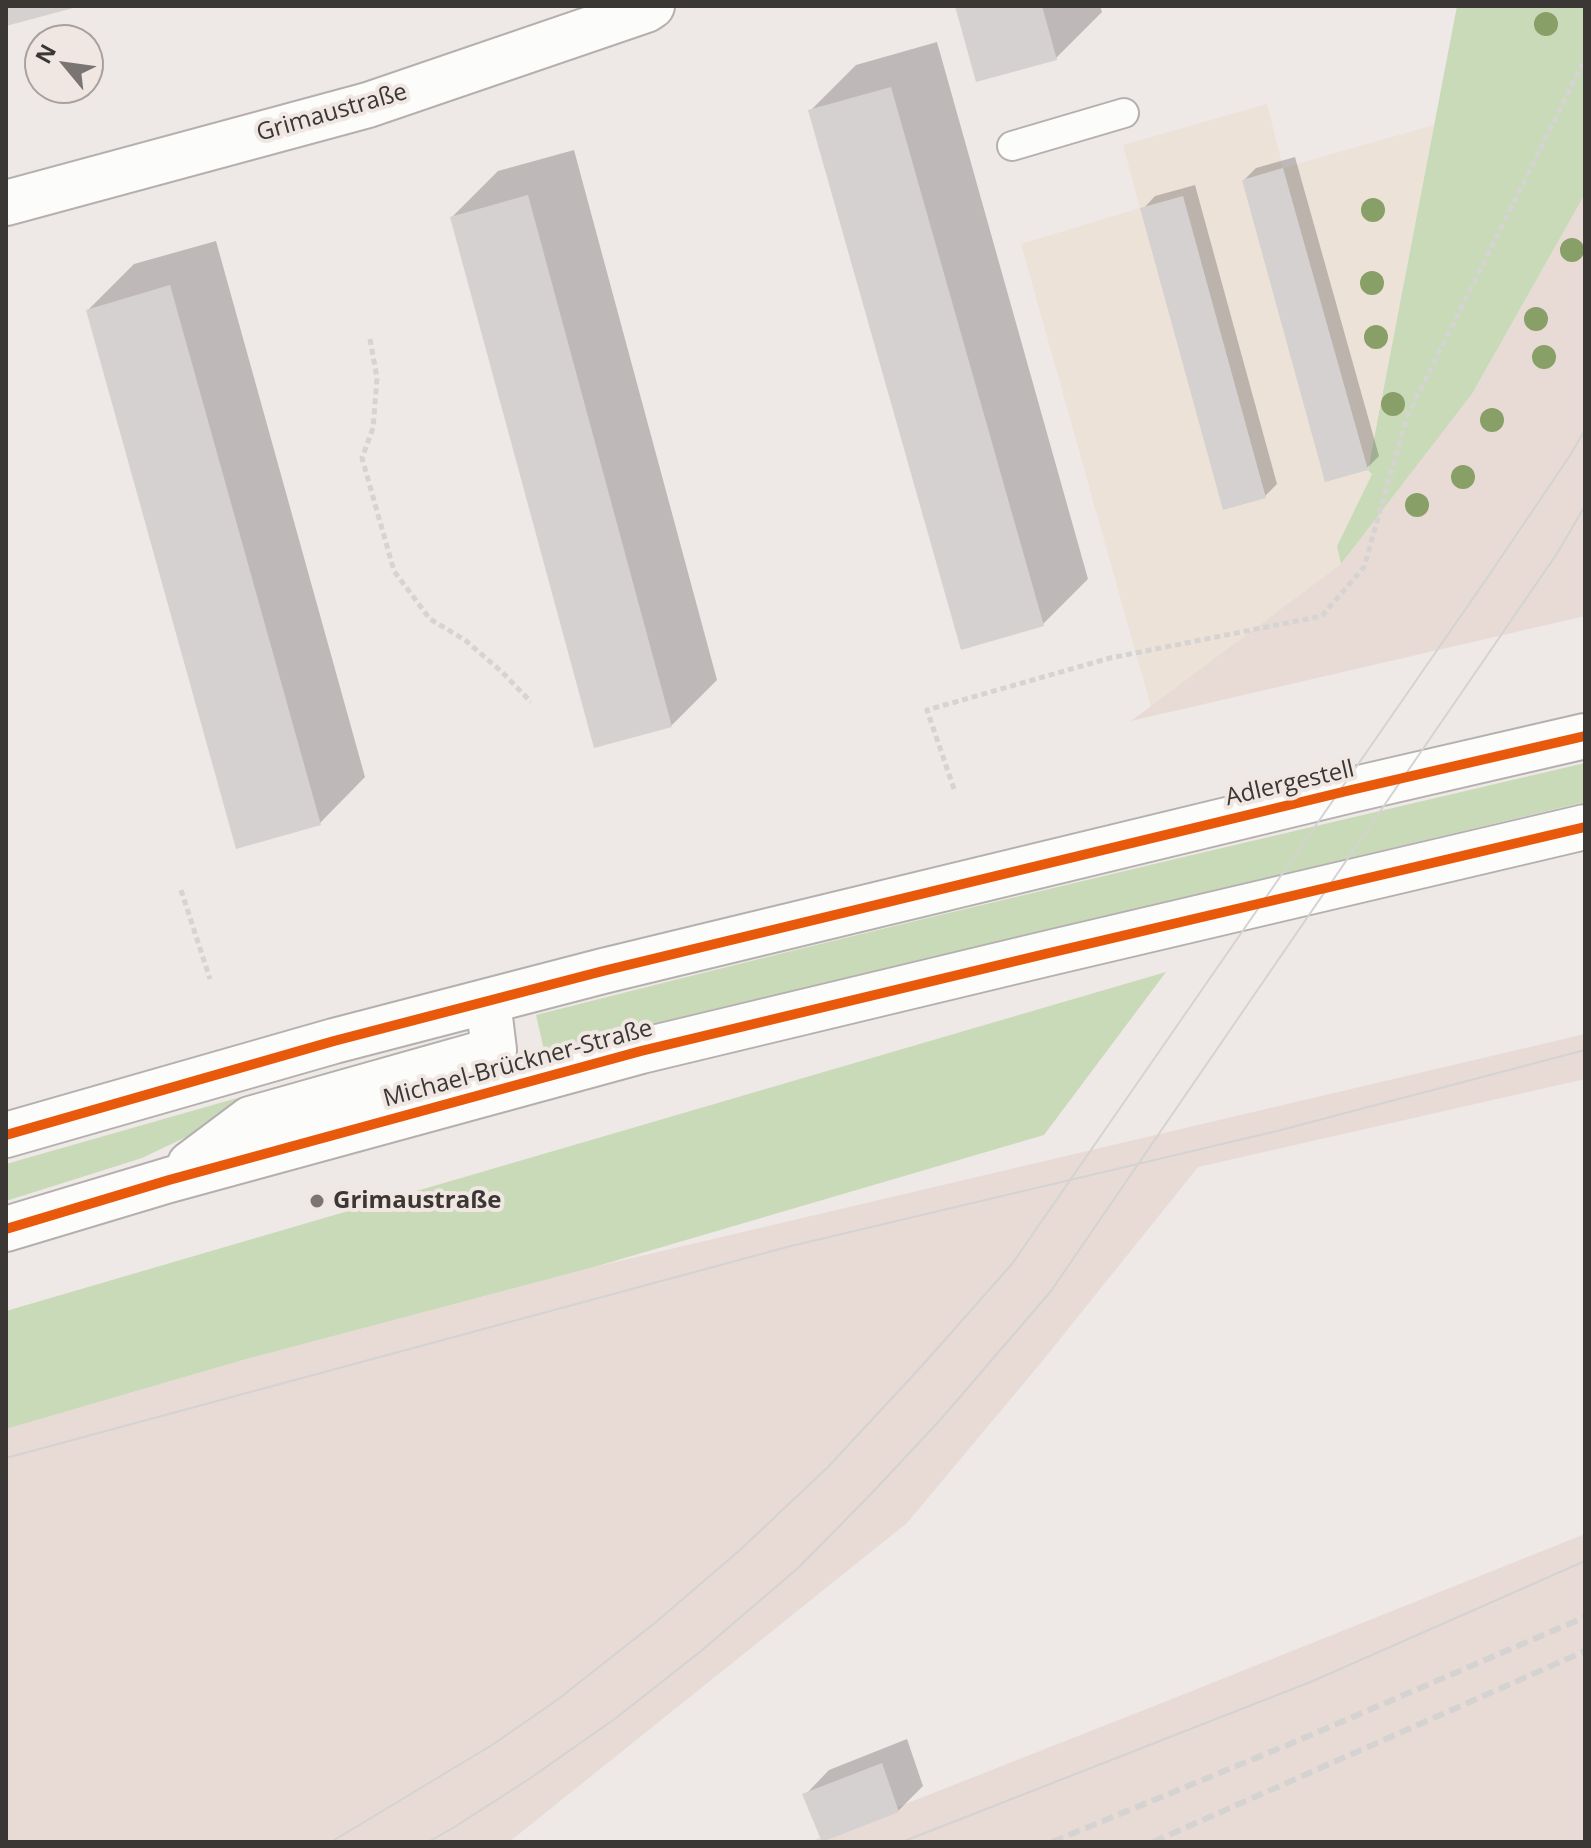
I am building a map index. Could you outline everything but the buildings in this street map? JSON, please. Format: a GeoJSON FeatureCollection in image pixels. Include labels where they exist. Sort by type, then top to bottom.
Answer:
{"type":"FeatureCollection","features":[{"type":"Feature","properties":{"kind":"main road","name":"Grimaustraße"},"geometry":{"type":"LineString","coordinates":[[6,203],[368,105],[652,6]]}},
{"type":"Feature","properties":{"kind":"main road","name":"Adlergestell"},"geometry":{"type":"LineString","coordinates":[[488,1001],[1005,873],[1585,736]]}},
{"type":"Feature","properties":{"kind":"main road","name":"Michael-Brückner-Straße"},"geometry":{"type":"LineString","coordinates":[[6,1229],[169,1180],[641,1051],[1585,827]]}},
{"type":"Feature","properties":{"kind":"main road"},"geometry":{"type":"LineString","coordinates":[[6,1135],[334,1041],[488,1001],[494,1050],[250,1119],[169,1180]]}},
{"type":"Feature","properties":{"kind":"lane"},"geometry":{"type":"LineString","coordinates":[[1012,146],[1124,113]]}},
{"type":"Feature","properties":{"kind":"path"},"geometry":{"type":"LineString","coordinates":[[954,789],[927,710],[1110,658],[1322,616],[1364,567],[1407,417],[1585,59]]}},
{"type":"Feature","properties":{"kind":"path"},"geometry":{"type":"LineString","coordinates":[[370,339],[377,378],[373,428],[362,458],[394,571],[430,619],[465,640],[531,702]]}},
{"type":"Feature","properties":{"kind":"path"},"geometry":{"type":"LineString","coordinates":[[181,890],[210,979]]}},
{"type":"Feature","properties":{"kind":"shaded area"},"geometry":{"type":"Polygon","coordinates":[[[1267,104],[1283,168],[1434,125],[1368,469],[1372,473],[1337,545],[1341,564],[1151,707],[1021,244],[1140,208],[1123,145],[1267,104]]]}},
{"type":"Feature","properties":{"kind":"shaded area"},"geometry":{"type":"Polygon","coordinates":[[[1585,194],[1585,616],[1131,721],[1341,564],[1472,394],[1585,194]]]}},
{"type":"Feature","properties":{"kind":"shaded area"},"geometry":{"type":"Polygon","coordinates":[[[1585,1034],[1585,1079],[1198,1167],[907,1523],[509,1842],[6,1842],[6,1429],[243,1360],[594,1267],[1585,1034]]]}},
{"type":"Feature","properties":{"kind":"shaded area"},"geometry":{"type":"Polygon","coordinates":[[[1585,1534],[1585,1842],[809,1842],[1177,1697],[1585,1534]]]}},
{"type":"Feature","properties":{"kind":"green space"},"geometry":{"type":"Polygon","coordinates":[[[1457,6],[1585,6],[1585,194],[1472,394],[1341,564],[1337,546],[1372,474],[1368,470],[1457,6]]]}},
{"type":"Feature","properties":{"kind":"green space"},"geometry":{"type":"Polygon","coordinates":[[[1585,763],[1585,802],[544,1050],[536,1015],[929,918],[1585,763]]]}},
{"type":"Feature","properties":{"kind":"green space"},"geometry":{"type":"Polygon","coordinates":[[[1166,972],[1044,1135],[594,1267],[243,1360],[6,1429],[6,1311],[1166,972]]]}},
{"type":"Feature","properties":{"kind":"green space"},"geometry":{"type":"Polygon","coordinates":[[[451,1037],[453,1050],[251,1106],[142,1158],[6,1201],[6,1164],[451,1037]]]}},
{"type":"Feature","properties":{"kind":"tram line"},"geometry":{"type":"LineString","coordinates":[[331,1842],[492,1745],[557,1700],[656,1622],[740,1550],[828,1467],[919,1369],[1012,1264],[1485,581],[1585,430]]}},
{"type":"Feature","properties":{"kind":"tram line"},"geometry":{"type":"LineString","coordinates":[[428,1842],[529,1779],[616,1718],[701,1651],[798,1568],[941,1419],[1051,1291],[1556,555],[1585,506]]}},
{"type":"Feature","properties":{"kind":"tram line"},"geometry":{"type":"LineString","coordinates":[[6,1458],[791,1246],[1277,1131],[1585,1050]]}},
{"type":"Feature","properties":{"kind":"tram line"},"geometry":{"type":"LineString","coordinates":[[902,1842],[1313,1681],[1585,1561]]}},
{"type":"Feature","properties":{"kind":"railway"},"geometry":{"type":"LineString","coordinates":[[1052,1842],[1585,1617]]}},
{"type":"Feature","properties":{"kind":"railway"},"geometry":{"type":"LineString","coordinates":[[1153,1842],[1585,1651]]}},
{"type":"Feature","properties":{"kind":"cycle path"},"geometry":{"type":"LineString","coordinates":[[6,1135],[334,1041],[603,971],[1585,736]]}},
{"type":"Feature","properties":{"kind":"cycle path"},"geometry":{"type":"LineString","coordinates":[[6,1229],[169,1180],[641,1051],[1585,827]]}},
{"type":"Feature","properties":{"kind":"place","name":"Grimaustraße"},"geometry":{"type":"Point","coordinates":[317,1201]}}]}
